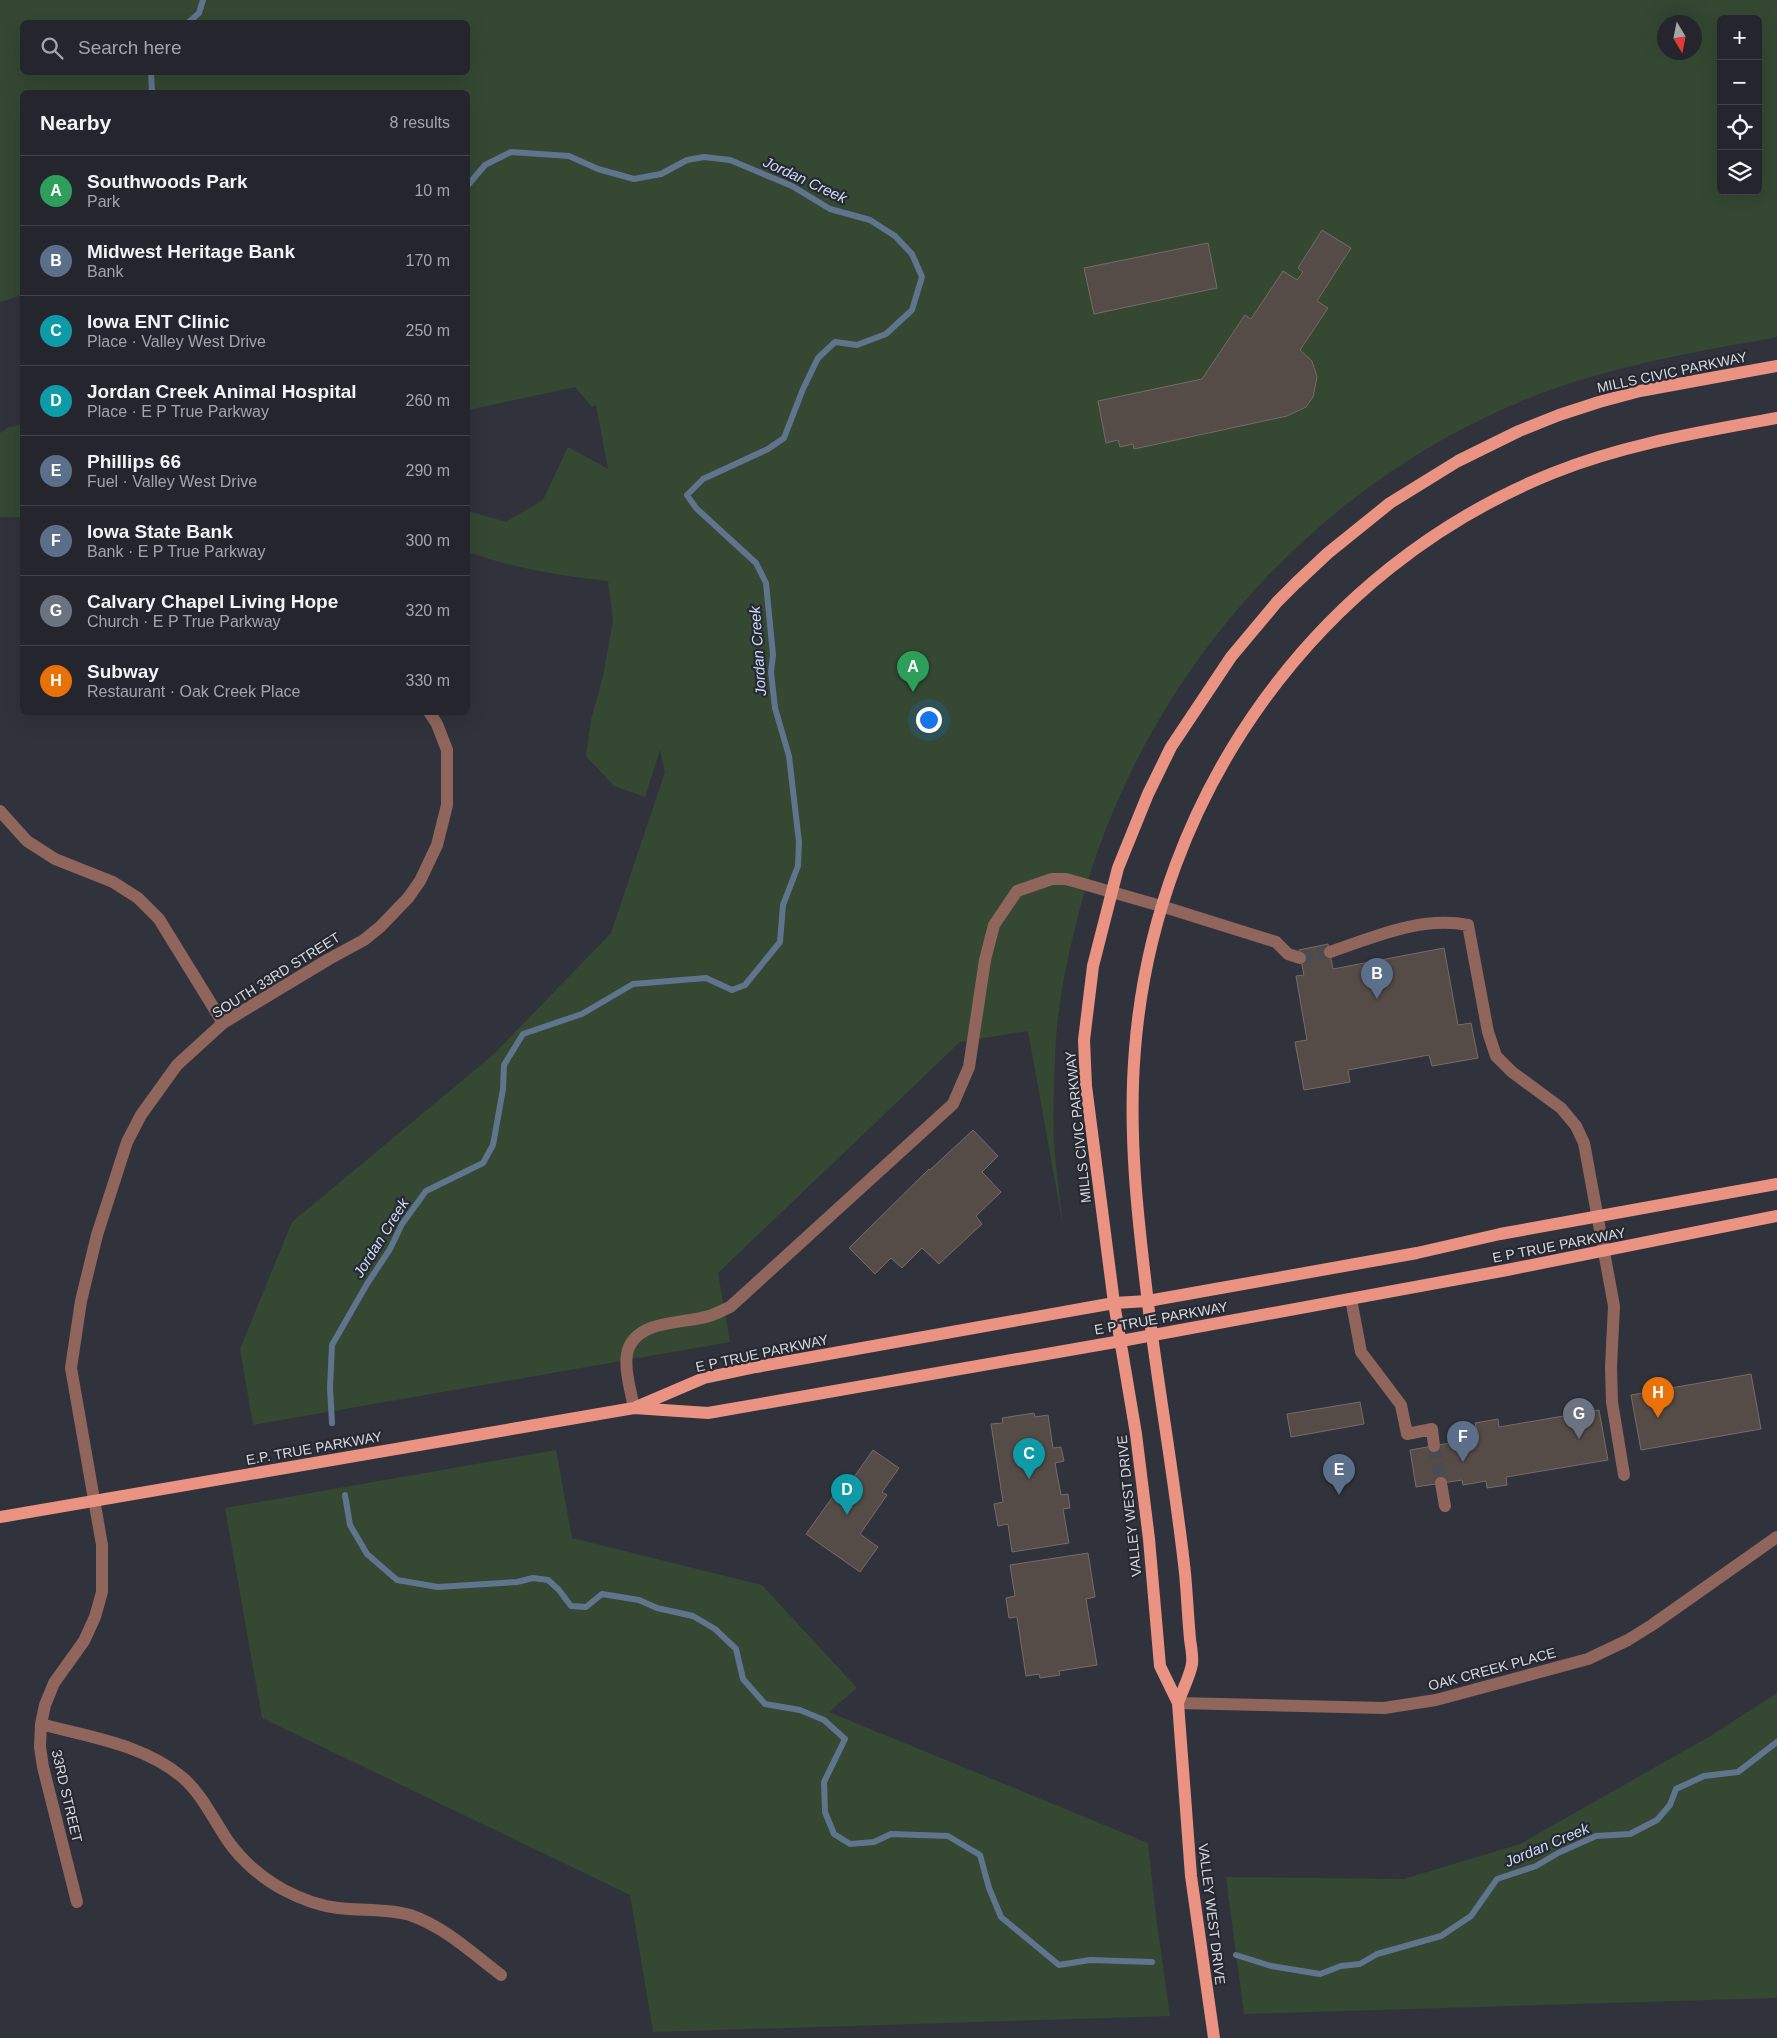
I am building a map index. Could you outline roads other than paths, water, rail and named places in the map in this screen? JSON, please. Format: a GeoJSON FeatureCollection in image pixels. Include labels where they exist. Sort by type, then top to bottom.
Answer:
{"type":"FeatureCollection","features":[{"type":"Feature","properties":{"kind":"main road","name":"MILLS CIVIC PARKWAY"},"geometry":{"type":"LineString","coordinates":[[1114,1304],[1086,1086],[1084,1040],[1093,966],[1118,868],[1148,794],[1171,747],[1214,679],[1277,602],[1328,553],[1390,503],[1437,473],[1519,431],[1599,402],[1640,392],[1777,366]]}},
{"type":"Feature","properties":{"kind":"main road"},"geometry":{"type":"LineString","coordinates":[[1148,1301],[1135,1195],[1134,1054],[1146,966],[1161,906],[1190,827],[1207,790],[1241,731],[1288,667],[1362,591],[1420,546],[1464,517],[1527,484],[1619,450],[1659,440],[1777,418]]}},
{"type":"Feature","properties":{"kind":"main road","name":"E P TRUE PARKWAY"},"geometry":{"type":"LineString","coordinates":[[634,1408],[704,1378],[756,1367],[1114,1304],[1148,1301],[1417,1254],[1500,1234],[1777,1184]]}},
{"type":"Feature","properties":{"kind":"main road","name":"E P TRUE PARKWAY"},"geometry":{"type":"LineString","coordinates":[[634,1408],[708,1413],[1350,1299],[1604,1252],[1777,1216]]}},
{"type":"Feature","properties":{"kind":"main road","name":"VALLEY WEST DRIVE"},"geometry":{"type":"LineString","coordinates":[[1148,1301],[1181,1544],[1192,1664],[1178,1703]]}},
{"type":"Feature","properties":{"kind":"main road","name":"VALLEY WEST DRIVE"},"geometry":{"type":"LineString","coordinates":[[1114,1304],[1136,1434],[1149,1538],[1160,1666],[1178,1703],[1191,1876],[1214,2038]]}},
{"type":"Feature","properties":{"kind":"main road","name":"E.P. TRUE PARKWAY"},"geometry":{"type":"LineString","coordinates":[[0,1517],[634,1408]]}},
{"type":"Feature","properties":{"kind":"street","name":"SOUTH 33RD STREET"},"geometry":{"type":"LineString","coordinates":[[95,1502],[71,1368],[80,1301],[97,1235],[127,1142],[141,1115],[177,1065],[223,1023],[328,959],[364,940],[408,898],[420,881],[437,844],[447,805],[446,750],[437,724],[431,715]]}},
{"type":"Feature","properties":{"kind":"street"},"geometry":{"type":"LineString","coordinates":[[0,811],[27,841],[55,859],[113,882],[138,898],[159,919],[223,1023]]}},
{"type":"Feature","properties":{"kind":"street"},"geometry":{"type":"LineString","coordinates":[[634,1408],[627,1363],[629,1348],[637,1338],[645,1331],[662,1324],[708,1316],[730,1307],[953,1104],[969,1067],[991,934],[1004,908],[1017,891],[1052,879],[1066,879],[1276,942],[1288,954],[1300,958]]}},
{"type":"Feature","properties":{"kind":"street"},"geometry":{"type":"LineString","coordinates":[[1330,952],[1408,926],[1454,922],[1468,925],[1488,1032],[1496,1056],[1512,1072],[1561,1108],[1576,1126],[1584,1143],[1614,1306],[1611,1367],[1612,1402],[1624,1475]]}},
{"type":"Feature","properties":{"kind":"street"},"geometry":{"type":"LineString","coordinates":[[1350,1299],[1361,1352],[1401,1404],[1407,1434],[1432,1429],[1434,1446]]}},
{"type":"Feature","properties":{"kind":"street"},"geometry":{"type":"LineString","coordinates":[[1441,1483],[1445,1506]]}},
{"type":"Feature","properties":{"kind":"street","name":"33RD STREET"},"geometry":{"type":"LineString","coordinates":[[77,1902],[44,1767],[40,1747],[41,1724],[45,1706],[54,1683],[84,1641],[95,1617],[102,1592],[102,1545],[95,1502]]}},
{"type":"Feature","properties":{"kind":"street","name":"OAK CREEK PLACE"},"geometry":{"type":"LineString","coordinates":[[1178,1703],[1384,1708],[1436,1700],[1588,1659],[1636,1635],[1777,1537]]}},
{"type":"Feature","properties":{"kind":"street"},"geometry":{"type":"LineString","coordinates":[[41,1724],[126,1747],[161,1762],[183,1777],[201,1797],[229,1842],[247,1863],[269,1881],[284,1890],[309,1901],[337,1908],[382,1910],[408,1915],[431,1924],[501,1975]]}},
{"type":"Feature","properties":{"kind":"waterway","name":"Jordan Creek"},"geometry":{"type":"LineString","coordinates":[[191,20],[199,13],[203,0]]}},
{"type":"Feature","properties":{"kind":"waterway","name":"Jordan Creek"},"geometry":{"type":"LineString","coordinates":[[151,75],[152,90]]}},
{"type":"Feature","properties":{"kind":"waterway","name":"Jordan Creek"},"geometry":{"type":"LineString","coordinates":[[332,1423],[330,1388],[332,1345],[367,1284],[390,1249],[402,1224],[426,1191],[483,1163],[493,1145],[503,1089],[504,1065],[523,1034],[582,1014],[633,984],[706,978],[732,990],[745,985],[780,942],[783,905],[798,866],[799,842],[789,756],[775,708],[771,672],[773,655],[766,583],[756,563],[696,508],[687,495],[703,479],[768,449],[784,438],[803,389],[818,358],[835,342],[857,345],[886,334],[912,310],[922,277],[912,254],[895,236],[870,220],[830,209],[792,186],[730,160],[704,157],[687,160],[661,174],[634,179],[598,169],[569,156],[511,152],[485,165],[470,183]]}},
{"type":"Feature","properties":{"kind":"waterway","name":"Jordan Creek"},"geometry":{"type":"LineString","coordinates":[[345,1495],[350,1525],[367,1554],[397,1580],[438,1587],[517,1582],[533,1578],[548,1580],[559,1590],[571,1606],[586,1607],[602,1594],[639,1600],[657,1608],[693,1616],[715,1629],[736,1649],[743,1679],[765,1704],[800,1710],[824,1720],[845,1739],[824,1782],[825,1812],[834,1834],[850,1844],[874,1842],[891,1834],[948,1836],[980,1855],[989,1888],[1001,1917],[1059,1965],[1090,1960],[1152,1962]]}},
{"type":"Feature","properties":{"kind":"waterway","name":"Jordan Creek"},"geometry":{"type":"LineString","coordinates":[[1236,1955],[1271,1966],[1320,1974],[1341,1966],[1360,1964],[1377,1954],[1441,1936],[1471,1916],[1497,1879],[1536,1866],[1558,1853],[1596,1836],[1630,1834],[1657,1820],[1670,1805],[1676,1789],[1704,1776],[1738,1772],[1777,1742]]}},
{"type":"Feature","properties":{"kind":"tunnel"},"geometry":{"type":"LineString","coordinates":[[1300,958],[1330,952]]}},
{"type":"Feature","properties":{"kind":"tunnel"},"geometry":{"type":"LineString","coordinates":[[1434,1446],[1441,1483]]}},
{"type":"Feature","properties":{"kind":"place","name":"Southwoods Park"},"geometry":{"type":"Point","coordinates":[913,692]}},
{"type":"Feature","properties":{"kind":"place","name":"Midwest Heritage Bank"},"geometry":{"type":"Point","coordinates":[1377,999]}},
{"type":"Feature","properties":{"kind":"place","name":"Subway"},"geometry":{"type":"Point","coordinates":[1658,1418]}},
{"type":"Feature","properties":{"kind":"place","name":"Calvary Chapel Living Hope"},"geometry":{"type":"Point","coordinates":[1579,1439]}},
{"type":"Feature","properties":{"kind":"place","name":"Iowa State Bank"},"geometry":{"type":"Point","coordinates":[1463,1462]}},
{"type":"Feature","properties":{"kind":"place","name":"Iowa ENT Clinic"},"geometry":{"type":"Point","coordinates":[1029,1479]}},
{"type":"Feature","properties":{"kind":"place","name":"Phillips 66"},"geometry":{"type":"Point","coordinates":[1339,1495]}},
{"type":"Feature","properties":{"kind":"place","name":"Jordan Creek Animal Hospital"},"geometry":{"type":"Point","coordinates":[847,1515]}}]}
